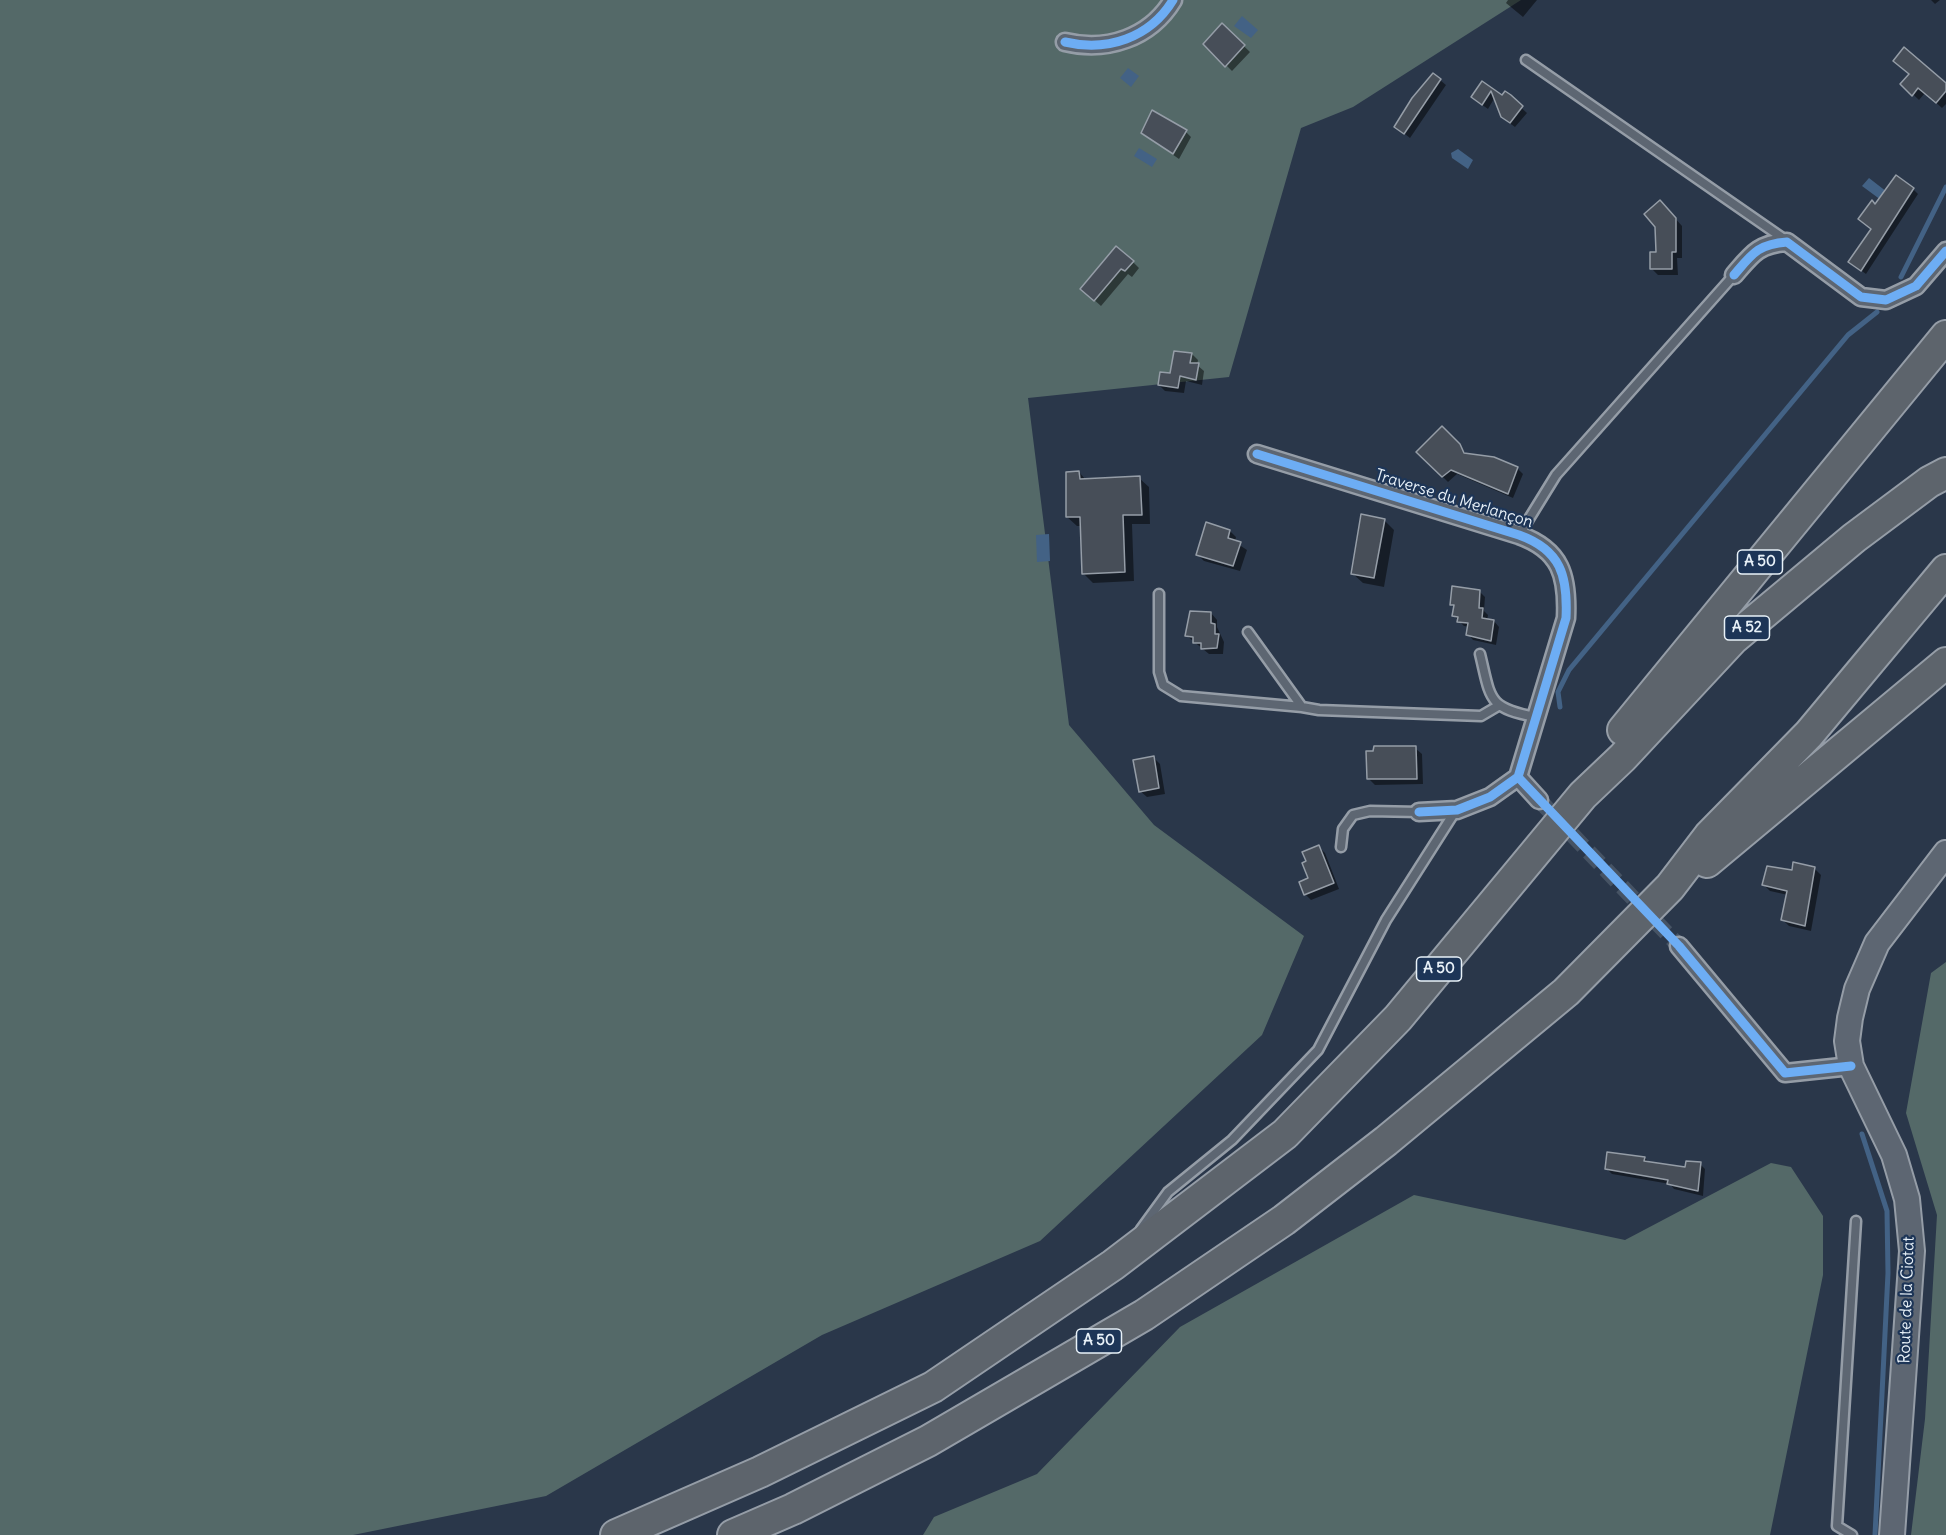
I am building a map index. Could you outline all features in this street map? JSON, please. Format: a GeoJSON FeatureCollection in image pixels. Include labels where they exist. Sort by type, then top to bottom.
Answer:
{"type":"FeatureCollection","features":[{"type":"Feature","properties":{"kind":"highway","name":"A 50"},"geometry":{"type":"LineString","coordinates":[[616,1535],[760,1472],[933,1387],[1113,1265],[1285,1134],[1398,1018],[1583,795],[1611,746],[1668,673],[1946,336]]}},
{"type":"Feature","properties":{"kind":"highway","name":"A 52"},"geometry":{"type":"LineString","coordinates":[[1583,795],[1623,757],[1733,639],[1854,538],[1938,478]]}},
{"type":"Feature","properties":{"kind":"highway","name":"A 50"},"geometry":{"type":"LineString","coordinates":[[733,1535],[793,1509],[928,1441],[1144,1314],[1275,1226],[1386,1142],[1566,992],[1670,887],[1709,836],[1809,734],[1946,570]]}},
{"type":"Feature","properties":{"kind":"highway"},"geometry":{"type":"LineString","coordinates":[[1670,887],[1719,853],[1946,663]]}},
{"type":"Feature","properties":{"kind":"main road","name":"Route de la Ciotat"},"geometry":{"type":"LineString","coordinates":[[1892,1535],[1912,1251],[1907,1200],[1894,1155],[1851,1066],[1847,1041],[1857,989],[1877,943],[1946,853]]}},
{"type":"Feature","properties":{"kind":"street"},"geometry":{"type":"LineString","coordinates":[[1065,42],[1087,47],[1124,41],[1164,14],[1173,0]]}},
{"type":"Feature","properties":{"kind":"street"},"geometry":{"type":"LineString","coordinates":[[1734,275],[1755,251],[1769,243],[1787,242],[1861,297],[1886,300],[1917,286],[1946,251]]}},
{"type":"Feature","properties":{"kind":"street","name":"Traverse du Merlançon"},"geometry":{"type":"LineString","coordinates":[[1257,454],[1520,535],[1539,542],[1551,552],[1564,580],[1567,596],[1566,618],[1518,777]]}},
{"type":"Feature","properties":{"kind":"street"},"geometry":{"type":"LineString","coordinates":[[1419,812],[1457,810],[1490,797],[1518,777],[1539,800]]}},
{"type":"Feature","properties":{"kind":"street"},"geometry":{"type":"LineString","coordinates":[[1679,946],[1785,1073],[1851,1066]]}},
{"type":"Feature","properties":{"kind":"lane"},"geometry":{"type":"LineString","coordinates":[[1526,60],[1787,242]]}},
{"type":"Feature","properties":{"kind":"lane"},"geometry":{"type":"LineString","coordinates":[[1520,535],[1556,475],[1734,275]]}},
{"type":"Feature","properties":{"kind":"lane"},"geometry":{"type":"LineString","coordinates":[[1159,594],[1159,672],[1163,685],[1181,696],[1302,706],[1319,710],[1481,716],[1498,706]]}},
{"type":"Feature","properties":{"kind":"lane"},"geometry":{"type":"LineString","coordinates":[[1248,632],[1302,706]]}},
{"type":"Feature","properties":{"kind":"lane"},"geometry":{"type":"LineString","coordinates":[[1480,654],[1488,689],[1498,706],[1509,712],[1536,717]]}},
{"type":"Feature","properties":{"kind":"lane"},"geometry":{"type":"LineString","coordinates":[[1113,1265],[1168,1192],[1232,1140],[1318,1050],[1386,920],[1457,810]]}},
{"type":"Feature","properties":{"kind":"lane"},"geometry":{"type":"LineString","coordinates":[[1341,847],[1343,829],[1353,814],[1370,811],[1419,812]]}},
{"type":"Feature","properties":{"kind":"lane"},"geometry":{"type":"LineString","coordinates":[[1852,1535],[1837,1526],[1856,1221]]}},
{"type":"Feature","properties":{"kind":"green space"},"geometry":{"type":"Polygon","coordinates":[[[0,0],[1521,0],[1353,107],[1301,128],[1229,377],[1028,398],[1069,725],[1154,825],[1304,936],[1262,1035],[1040,1241],[822,1335],[546,1496],[353,1535],[0,1535],[0,0]]]}},
{"type":"Feature","properties":{"kind":"green space"},"geometry":{"type":"Polygon","coordinates":[[[1946,962],[1946,1535],[1911,1535],[1925,1419],[1937,1215],[1906,1113],[1931,973],[1946,962]]]}},
{"type":"Feature","properties":{"kind":"green space"},"geometry":{"type":"Polygon","coordinates":[[[1771,1163],[1791,1167],[1823,1216],[1823,1275],[1770,1535],[923,1535],[934,1517],[1037,1474],[1180,1327],[1414,1195],[1625,1240],[1771,1163]]]}},
{"type":"Feature","properties":{"kind":"water"},"geometry":{"type":"Polygon","coordinates":[[[1242,16],[1258,30],[1251,38],[1234,26],[1242,16]]]}},
{"type":"Feature","properties":{"kind":"water"},"geometry":{"type":"Polygon","coordinates":[[[1128,68],[1139,76],[1131,87],[1120,78],[1128,68]]]}},
{"type":"Feature","properties":{"kind":"water"},"geometry":{"type":"Polygon","coordinates":[[[1139,148],[1157,159],[1152,167],[1134,156],[1139,148]]]}},
{"type":"Feature","properties":{"kind":"water"},"geometry":{"type":"Polygon","coordinates":[[[1458,149],[1473,160],[1468,169],[1452,158],[1451,153],[1458,149]]]}},
{"type":"Feature","properties":{"kind":"water"},"geometry":{"type":"Polygon","coordinates":[[[1869,178],[1887,192],[1881,200],[1862,186],[1869,178]]]}},
{"type":"Feature","properties":{"kind":"water"},"geometry":{"type":"Polygon","coordinates":[[[1049,534],[1050,561],[1037,562],[1036,535],[1049,534]]]}},
{"type":"Feature","properties":{"kind":"building"},"geometry":{"type":"Polygon","coordinates":[[[1222,23],[1245,45],[1225,67],[1203,44],[1222,23]]]}},
{"type":"Feature","properties":{"kind":"building"},"geometry":{"type":"Polygon","coordinates":[[[1904,47],[1946,83],[1946,91],[1936,103],[1918,88],[1912,96],[1900,84],[1909,74],[1893,61],[1904,47]]]}},
{"type":"Feature","properties":{"kind":"building"},"geometry":{"type":"Polygon","coordinates":[[[1433,73],[1441,79],[1404,134],[1394,127],[1412,98],[1433,73]]]}},
{"type":"Feature","properties":{"kind":"building"},"geometry":{"type":"Polygon","coordinates":[[[1482,81],[1502,95],[1505,91],[1523,106],[1510,123],[1501,117],[1491,91],[1482,105],[1471,97],[1482,81]]]}},
{"type":"Feature","properties":{"kind":"building"},"geometry":{"type":"Polygon","coordinates":[[[1152,110],[1187,130],[1173,154],[1141,133],[1152,110]]]}},
{"type":"Feature","properties":{"kind":"building"},"geometry":{"type":"Polygon","coordinates":[[[1896,175],[1914,188],[1861,271],[1848,262],[1871,229],[1858,219],[1872,200],[1875,204],[1896,175]]]}},
{"type":"Feature","properties":{"kind":"building"},"geometry":{"type":"Polygon","coordinates":[[[1660,200],[1676,218],[1676,252],[1672,252],[1672,269],[1650,269],[1650,252],[1656,252],[1655,227],[1644,214],[1660,200]]]}},
{"type":"Feature","properties":{"kind":"building"},"geometry":{"type":"Polygon","coordinates":[[[1116,246],[1134,261],[1125,271],[1121,269],[1094,301],[1080,289],[1116,246]]]}},
{"type":"Feature","properties":{"kind":"building"},"geometry":{"type":"Polygon","coordinates":[[[1174,351],[1192,353],[1190,363],[1199,363],[1196,380],[1180,376],[1178,388],[1158,385],[1160,372],[1170,373],[1174,351]]]}},
{"type":"Feature","properties":{"kind":"building"},"geometry":{"type":"Polygon","coordinates":[[[1442,426],[1460,444],[1464,453],[1494,457],[1518,467],[1508,494],[1451,470],[1442,477],[1416,452],[1442,426]]]}},
{"type":"Feature","properties":{"kind":"building"},"geometry":{"type":"Polygon","coordinates":[[[1079,471],[1080,479],[1140,476],[1142,515],[1123,515],[1125,572],[1082,574],[1080,517],[1066,517],[1066,472],[1079,471]]]}},
{"type":"Feature","properties":{"kind":"building"},"geometry":{"type":"Polygon","coordinates":[[[1361,514],[1385,519],[1374,578],[1351,574],[1361,514]]]}},
{"type":"Feature","properties":{"kind":"building"},"geometry":{"type":"Polygon","coordinates":[[[1206,522],[1230,530],[1228,538],[1241,542],[1233,566],[1196,555],[1206,522]]]}},
{"type":"Feature","properties":{"kind":"building"},"geometry":{"type":"Polygon","coordinates":[[[1452,586],[1480,590],[1479,608],[1483,608],[1482,618],[1494,620],[1491,641],[1466,635],[1468,623],[1457,622],[1458,617],[1452,616],[1454,605],[1450,605],[1452,586]]]}},
{"type":"Feature","properties":{"kind":"building"},"geometry":{"type":"Polygon","coordinates":[[[1190,611],[1211,612],[1211,623],[1215,624],[1215,634],[1219,634],[1217,648],[1201,649],[1201,643],[1193,643],[1193,637],[1185,636],[1190,611]]]}},
{"type":"Feature","properties":{"kind":"building"},"geometry":{"type":"Polygon","coordinates":[[[1374,746],[1416,746],[1417,779],[1367,779],[1366,751],[1373,751],[1374,746]]]}},
{"type":"Feature","properties":{"kind":"building"},"geometry":{"type":"Polygon","coordinates":[[[1154,756],[1159,788],[1139,792],[1133,760],[1154,756]]]}},
{"type":"Feature","properties":{"kind":"building"},"geometry":{"type":"Polygon","coordinates":[[[1319,845],[1334,883],[1304,895],[1299,882],[1308,878],[1302,863],[1306,861],[1302,852],[1319,845]]]}},
{"type":"Feature","properties":{"kind":"building"},"geometry":{"type":"Polygon","coordinates":[[[1793,862],[1815,867],[1805,926],[1781,920],[1787,891],[1762,885],[1767,866],[1792,870],[1793,862]]]}},
{"type":"Feature","properties":{"kind":"building"},"geometry":{"type":"Polygon","coordinates":[[[1607,1152],[1645,1157],[1644,1161],[1685,1167],[1686,1161],[1701,1162],[1698,1191],[1667,1184],[1668,1180],[1605,1169],[1607,1152]]]}},
{"type":"Feature","properties":{"kind":"waterway"},"geometry":{"type":"LineString","coordinates":[[1901,277],[1946,187]]}},
{"type":"Feature","properties":{"kind":"waterway"},"geometry":{"type":"LineString","coordinates":[[1560,707],[1558,692],[1569,670],[1848,335],[1877,312]]}},
{"type":"Feature","properties":{"kind":"waterway"},"geometry":{"type":"LineString","coordinates":[[1862,1134],[1887,1211],[1888,1273],[1875,1535]]}},
{"type":"Feature","properties":{"kind":"tunnel"},"geometry":{"type":"LineString","coordinates":[[1539,800],[1679,946]]}},
{"type":"Feature","properties":{"kind":"cycle path"},"geometry":{"type":"LineString","coordinates":[[1065,42],[1096,45],[1126,39],[1152,24],[1173,0]]}},
{"type":"Feature","properties":{"kind":"cycle path"},"geometry":{"type":"LineString","coordinates":[[1734,275],[1756,251],[1769,245],[1787,242],[1861,297],[1886,300],[1916,286],[1946,251]]}},
{"type":"Feature","properties":{"kind":"cycle path"},"geometry":{"type":"LineString","coordinates":[[1257,454],[1519,535],[1544,548],[1559,566],[1565,589],[1566,618],[1518,777],[1490,797],[1457,810],[1419,812]]}},
{"type":"Feature","properties":{"kind":"cycle path"},"geometry":{"type":"LineString","coordinates":[[1518,777],[1679,946],[1785,1073],[1851,1066]]}}]}
